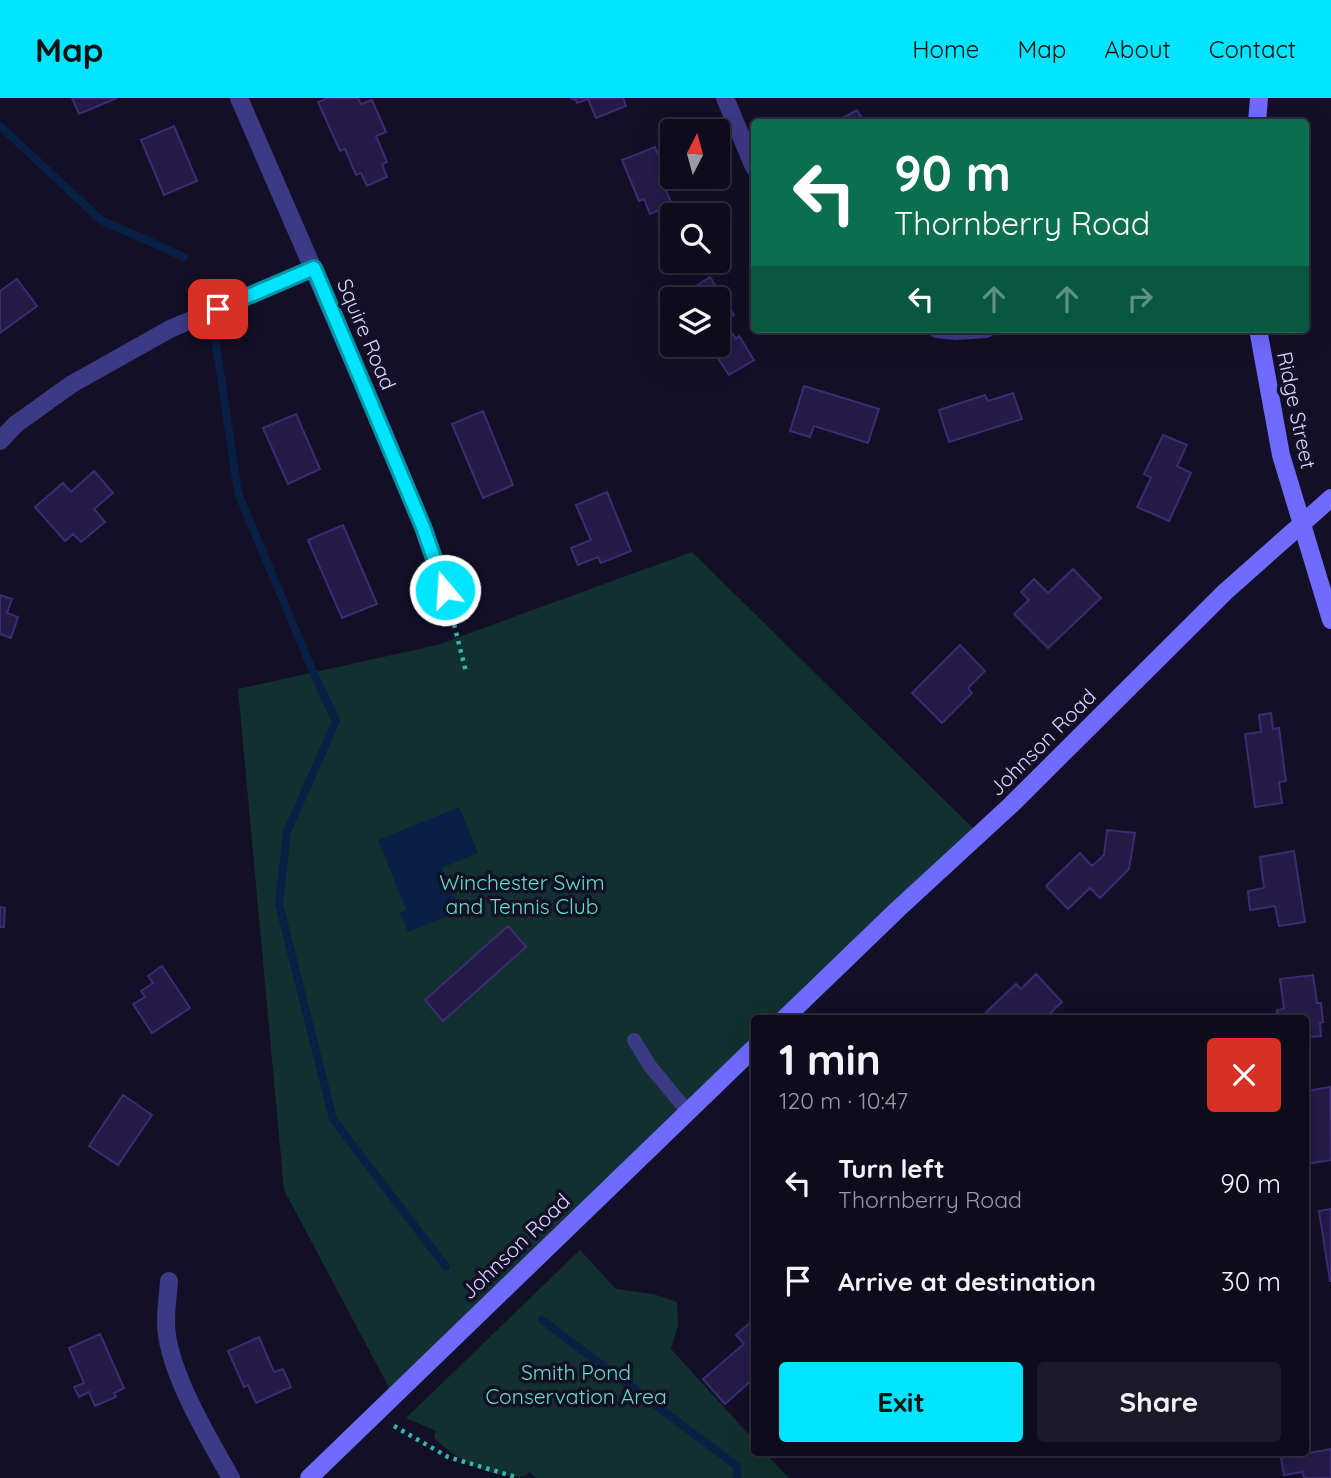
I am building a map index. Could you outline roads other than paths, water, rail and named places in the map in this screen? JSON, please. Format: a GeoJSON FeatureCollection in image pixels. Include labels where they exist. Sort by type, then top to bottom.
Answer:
{"type":"FeatureCollection","features":[{"type":"Feature","properties":{"kind":"street","name":"Squire Road"},"geometry":{"type":"LineString","coordinates":[[239,98],[423,527],[445,590]]}},
{"type":"Feature","properties":{"kind":"street"},"geometry":{"type":"LineString","coordinates":[[725,98],[751,160]]}},
{"type":"Feature","properties":{"kind":"street"},"geometry":{"type":"LineString","coordinates":[[1257,119],[1259,98]]}},
{"type":"Feature","properties":{"kind":"street"},"geometry":{"type":"LineString","coordinates":[[0,442],[16,424],[72,384],[170,329],[314,268]]}},
{"type":"Feature","properties":{"kind":"street","name":"Ridge Street"},"geometry":{"type":"LineString","coordinates":[[1259,333],[1281,455],[1331,620]]}},
{"type":"Feature","properties":{"kind":"street","name":"Johnson Road"},"geometry":{"type":"LineString","coordinates":[[788,1015],[1010,805],[1225,592],[1331,498]]}},
{"type":"Feature","properties":{"kind":"street","name":"Johnson Road"},"geometry":{"type":"LineString","coordinates":[[309,1478],[751,1051]]}},
{"type":"Feature","properties":{"kind":"street"},"geometry":{"type":"LineString","coordinates":[[169,1281],[166,1329],[171,1353],[200,1422],[231,1478]]}},
{"type":"Feature","properties":{"kind":"lane"},"geometry":{"type":"LineString","coordinates":[[634,1040],[650,1066],[688,1112]]}},
{"type":"Feature","properties":{"kind":"water"},"geometry":{"type":"Polygon","coordinates":[[[459,807],[478,853],[442,868],[460,911],[408,932],[400,913],[406,910],[378,840],[459,807]]]}},
{"type":"Feature","properties":{"kind":"waterway"},"geometry":{"type":"LineString","coordinates":[[0,126],[101,220],[184,257]]}},
{"type":"Feature","properties":{"kind":"waterway"},"geometry":{"type":"LineString","coordinates":[[216,344],[238,493],[336,721],[287,832],[279,904],[333,1119],[446,1267]]}},
{"type":"Feature","properties":{"kind":"waterway"},"geometry":{"type":"LineString","coordinates":[[542,1320],[737,1466],[737,1478]]}},
{"type":"Feature","properties":{"kind":"park label","name":"Winchester Swim and Tennis Club"},"geometry":{"type":"Point","coordinates":[522,894]}},
{"type":"Feature","properties":{"kind":"park label","name":"Smith Pond Conservation Area"},"geometry":{"type":"Point","coordinates":[576,1384]}}]}
